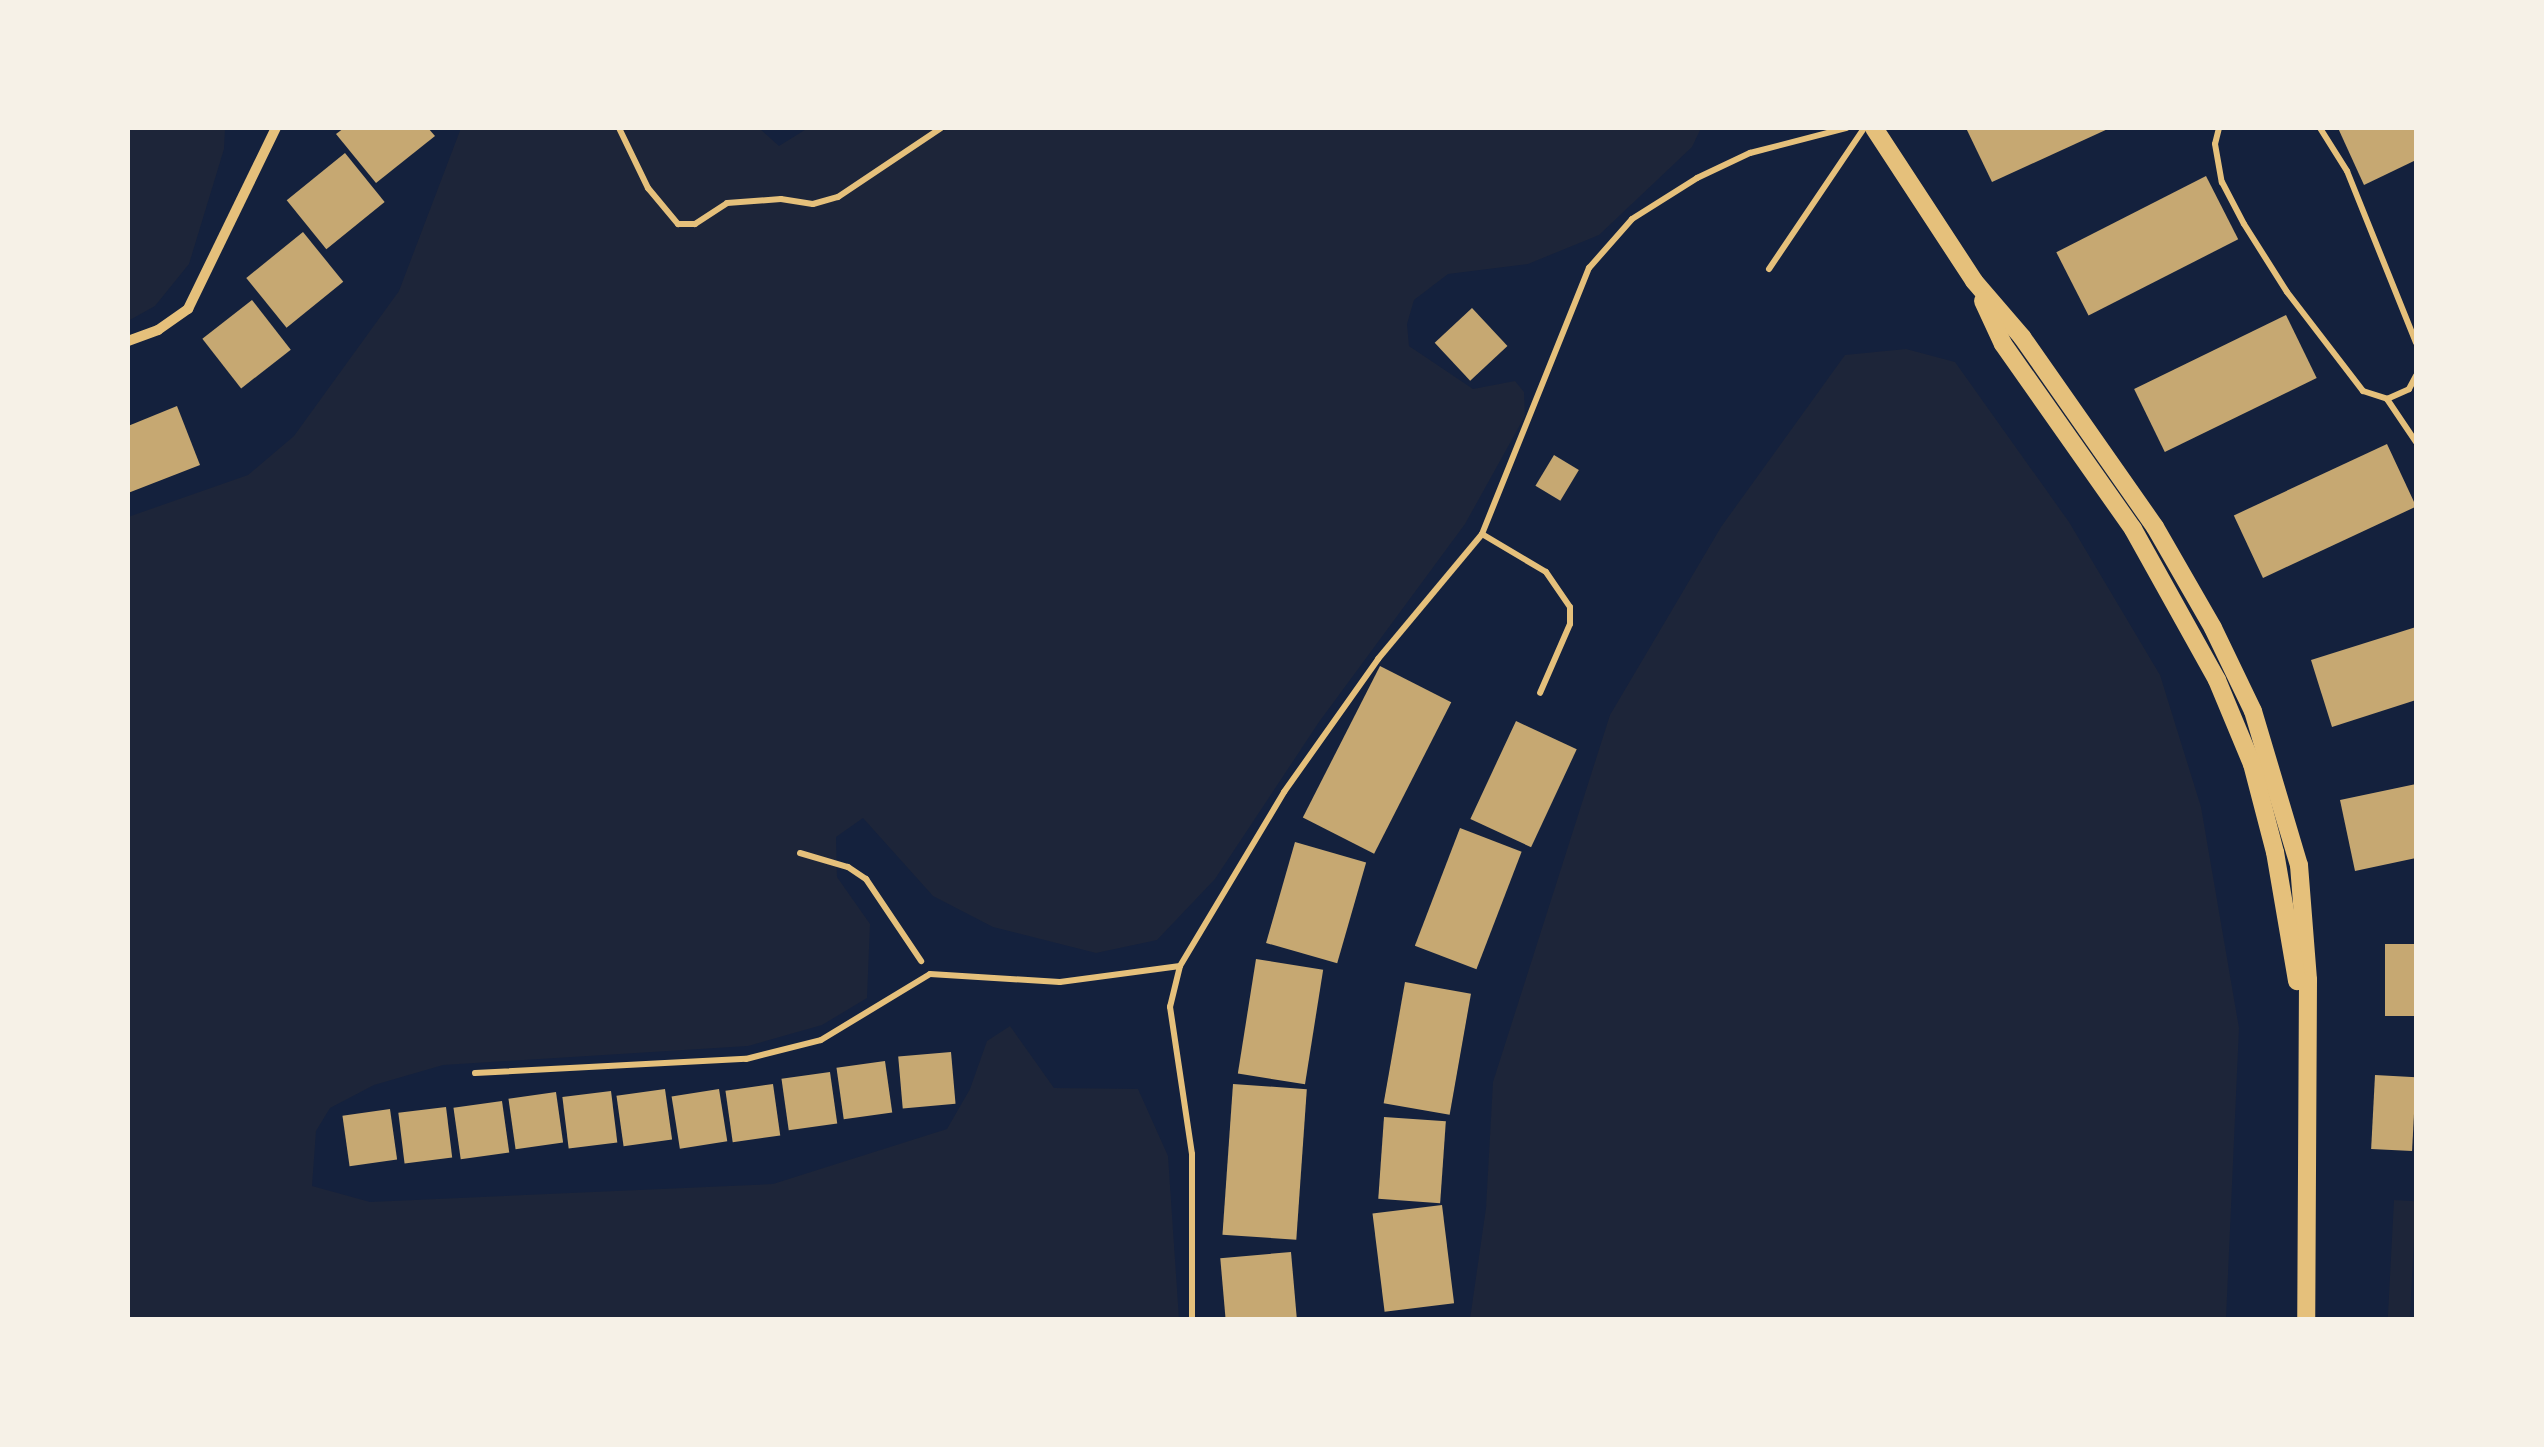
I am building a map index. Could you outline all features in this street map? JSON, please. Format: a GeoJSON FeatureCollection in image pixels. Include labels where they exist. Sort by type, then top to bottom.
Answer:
{"type":"FeatureCollection","features":[{"type":"Feature","properties":{"kind":"street"},"geometry":{"type":"LineString","coordinates":[[128,341],[158,330],[188,309],[276,128]]}},
{"type":"Feature","properties":{"kind":"street"},"geometry":{"type":"LineString","coordinates":[[1874,128],[1974,281],[2003,344],[2133,529],[2217,680],[2252,764],[2275,852],[2308,1060],[2306,1320]]}},
{"type":"Feature","properties":{"kind":"lane"},"geometry":{"type":"LineString","coordinates":[[1192,1320],[1192,1154],[1176,1073],[1170,1006],[1180,966],[1305,762],[1378,659],[1482,534],[1589,268],[1632,218],[1697,178],[1750,153],[1847,128]]}},
{"type":"Feature","properties":{"kind":"lane"},"geometry":{"type":"LineString","coordinates":[[1770,268],[1864,128]]}},
{"type":"Feature","properties":{"kind":"lane"},"geometry":{"type":"LineString","coordinates":[[2218,128],[2214,144],[2222,182],[2244,224],[2287,292],[2363,391],[2387,399],[2416,442]]}},
{"type":"Feature","properties":{"kind":"lane"},"geometry":{"type":"LineString","coordinates":[[2320,128],[2347,171],[2416,344]]}},
{"type":"Feature","properties":{"kind":"lane"},"geometry":{"type":"LineString","coordinates":[[2387,399],[2409,389],[2416,376]]}},
{"type":"Feature","properties":{"kind":"lane"},"geometry":{"type":"LineString","coordinates":[[1482,534],[1546,572],[1570,606],[1570,624],[1540,692]]}},
{"type":"Feature","properties":{"kind":"lane"},"geometry":{"type":"LineString","coordinates":[[475,1073],[746,1059],[820,1040],[930,974],[1060,982],[1180,966]]}},
{"type":"Feature","properties":{"kind":"path"},"geometry":{"type":"LineString","coordinates":[[619,128],[648,188],[678,224],[694,224],[727,203],[781,199],[813,204],[838,197],[941,128]]}},
{"type":"Feature","properties":{"kind":"path"},"geometry":{"type":"LineString","coordinates":[[800,854],[848,867],[866,879],[930,974]]}},
{"type":"Feature","properties":{"kind":"shaded area"},"geometry":{"type":"Polygon","coordinates":[[[128,128],[225,128],[224,149],[189,264],[155,306],[128,321],[128,128]]]}},
{"type":"Feature","properties":{"kind":"shaded area"},"geometry":{"type":"Polygon","coordinates":[[[461,128],[759,128],[779,146],[808,128],[1701,128],[1692,147],[1599,235],[1528,264],[1448,274],[1414,300],[1407,324],[1409,346],[1473,389],[1515,381],[1524,392],[1525,416],[1465,524],[1319,722],[1215,879],[1157,940],[1096,953],[993,927],[933,896],[863,818],[836,837],[837,877],[870,924],[867,998],[822,1025],[748,1046],[443,1065],[374,1085],[330,1108],[316,1131],[312,1186],[370,1202],[773,1184],[947,1129],[970,1089],[987,1041],[1010,1026],[1054,1088],[1138,1089],[1168,1156],[1179,1319],[128,1319],[128,517],[248,475],[294,436],[399,291],[461,128]]]}},
{"type":"Feature","properties":{"kind":"shaded area"},"geometry":{"type":"Polygon","coordinates":[[[1906,349],[1955,362],[2069,522],[2160,675],[2201,807],[2239,1028],[2226,1319],[1470,1319],[1486,1208],[1493,1082],[1610,715],[1721,527],[1845,355],[1906,349]]]}},
{"type":"Feature","properties":{"kind":"shaded area"},"geometry":{"type":"Polygon","coordinates":[[[2394,1200],[2416,1201],[2410,1320],[2388,1319],[2394,1200]]]}},
{"type":"Feature","properties":{"kind":"building"},"geometry":{"type":"Polygon","coordinates":[[[344,128],[428,128],[435,136],[376,183],[336,134],[344,128]]]}},
{"type":"Feature","properties":{"kind":"building"},"geometry":{"type":"Polygon","coordinates":[[[1966,128],[2110,128],[1992,182],[1966,128]]]}},
{"type":"Feature","properties":{"kind":"building"},"geometry":{"type":"Polygon","coordinates":[[[2338,128],[2416,128],[2416,160],[2364,185],[2338,128]]]}},
{"type":"Feature","properties":{"kind":"building"},"geometry":{"type":"Polygon","coordinates":[[[345,153],[385,202],[326,249],[287,200],[345,153]]]}},
{"type":"Feature","properties":{"kind":"building"},"geometry":{"type":"Polygon","coordinates":[[[2206,176],[2238,239],[2089,316],[2056,252],[2206,176]]]}},
{"type":"Feature","properties":{"kind":"building"},"geometry":{"type":"Polygon","coordinates":[[[303,232],[343,282],[287,328],[246,278],[303,232]]]}},
{"type":"Feature","properties":{"kind":"building"},"geometry":{"type":"Polygon","coordinates":[[[252,300],[291,350],[241,388],[202,339],[252,300]]]}},
{"type":"Feature","properties":{"kind":"building"},"geometry":{"type":"Polygon","coordinates":[[[1472,308],[1507,346],[1470,381],[1435,343],[1472,308]]]}},
{"type":"Feature","properties":{"kind":"building"},"geometry":{"type":"Polygon","coordinates":[[[2286,315],[2317,378],[2165,452],[2134,389],[2286,315]]]}},
{"type":"Feature","properties":{"kind":"building"},"geometry":{"type":"Polygon","coordinates":[[[177,406],[200,465],[128,493],[128,426],[177,406]]]}},
{"type":"Feature","properties":{"kind":"building"},"geometry":{"type":"Polygon","coordinates":[[[2387,444],[2416,507],[2263,578],[2234,515],[2387,444]]]}},
{"type":"Feature","properties":{"kind":"building"},"geometry":{"type":"Polygon","coordinates":[[[1554,455],[1579,470],[1560,501],[1535,486],[1554,455]]]}},
{"type":"Feature","properties":{"kind":"building"},"geometry":{"type":"Polygon","coordinates":[[[2416,627],[2416,700],[2332,727],[2311,660],[2416,627]]]}},
{"type":"Feature","properties":{"kind":"building"},"geometry":{"type":"Polygon","coordinates":[[[1380,666],[1451,702],[1374,854],[1303,817],[1380,666]]]}},
{"type":"Feature","properties":{"kind":"building"},"geometry":{"type":"Polygon","coordinates":[[[1516,721],[1577,749],[1531,847],[1470,819],[1516,721]]]}},
{"type":"Feature","properties":{"kind":"building"},"geometry":{"type":"Polygon","coordinates":[[[2416,784],[2416,858],[2355,871],[2340,800],[2416,784]]]}},
{"type":"Feature","properties":{"kind":"building"},"geometry":{"type":"Polygon","coordinates":[[[1460,828],[1522,852],[1476,969],[1415,946],[1460,828]]]}},
{"type":"Feature","properties":{"kind":"building"},"geometry":{"type":"Polygon","coordinates":[[[1295,842],[1366,862],[1337,963],[1266,943],[1295,842]]]}},
{"type":"Feature","properties":{"kind":"building"},"geometry":{"type":"Polygon","coordinates":[[[2385,944],[2416,944],[2416,1016],[2385,1016],[2385,944]]]}},
{"type":"Feature","properties":{"kind":"building"},"geometry":{"type":"Polygon","coordinates":[[[1256,959],[1323,970],[1305,1084],[1238,1074],[1256,959]]]}},
{"type":"Feature","properties":{"kind":"building"},"geometry":{"type":"Polygon","coordinates":[[[1405,982],[1471,994],[1450,1115],[1384,1103],[1405,982]]]}},
{"type":"Feature","properties":{"kind":"building"},"geometry":{"type":"Polygon","coordinates":[[[951,1052],[956,1104],[903,1108],[898,1057],[951,1052]]]}},
{"type":"Feature","properties":{"kind":"building"},"geometry":{"type":"Polygon","coordinates":[[[885,1061],[892,1112],[844,1119],[836,1068],[885,1061]]]}},
{"type":"Feature","properties":{"kind":"building"},"geometry":{"type":"Polygon","coordinates":[[[830,1072],[837,1123],[789,1130],[781,1079],[830,1072]]]}},
{"type":"Feature","properties":{"kind":"building"},"geometry":{"type":"Polygon","coordinates":[[[2375,1075],[2416,1077],[2412,1151],[2371,1149],[2375,1075]]]}},
{"type":"Feature","properties":{"kind":"building"},"geometry":{"type":"Polygon","coordinates":[[[773,1084],[780,1135],[733,1142],[725,1091],[773,1084]]]}},
{"type":"Feature","properties":{"kind":"building"},"geometry":{"type":"Polygon","coordinates":[[[1233,1084],[1307,1089],[1296,1240],[1222,1235],[1233,1084]]]}},
{"type":"Feature","properties":{"kind":"building"},"geometry":{"type":"Polygon","coordinates":[[[665,1089],[672,1140],[624,1146],[616,1096],[665,1089]]]}},
{"type":"Feature","properties":{"kind":"building"},"geometry":{"type":"Polygon","coordinates":[[[719,1089],[727,1141],[680,1149],[672,1097],[719,1089]]]}},
{"type":"Feature","properties":{"kind":"building"},"geometry":{"type":"Polygon","coordinates":[[[611,1091],[617,1143],[569,1149],[562,1097],[611,1091]]]}},
{"type":"Feature","properties":{"kind":"building"},"geometry":{"type":"Polygon","coordinates":[[[556,1092],[563,1143],[516,1149],[508,1099],[556,1092]]]}},
{"type":"Feature","properties":{"kind":"building"},"geometry":{"type":"Polygon","coordinates":[[[502,1101],[509,1152],[461,1159],[453,1108],[502,1101]]]}},
{"type":"Feature","properties":{"kind":"building"},"geometry":{"type":"Polygon","coordinates":[[[446,1107],[452,1158],[405,1163],[398,1113],[446,1107]]]}},
{"type":"Feature","properties":{"kind":"building"},"geometry":{"type":"Polygon","coordinates":[[[390,1109],[397,1160],[350,1166],[342,1116],[390,1109]]]}},
{"type":"Feature","properties":{"kind":"building"},"geometry":{"type":"Polygon","coordinates":[[[1384,1117],[1446,1121],[1440,1203],[1378,1199],[1384,1117]]]}},
{"type":"Feature","properties":{"kind":"building"},"geometry":{"type":"Polygon","coordinates":[[[1442,1205],[1454,1303],[1385,1312],[1373,1214],[1442,1205]]]}},
{"type":"Feature","properties":{"kind":"building"},"geometry":{"type":"Polygon","coordinates":[[[1291,1252],[1297,1320],[1226,1320],[1220,1258],[1291,1252]]]}}]}
